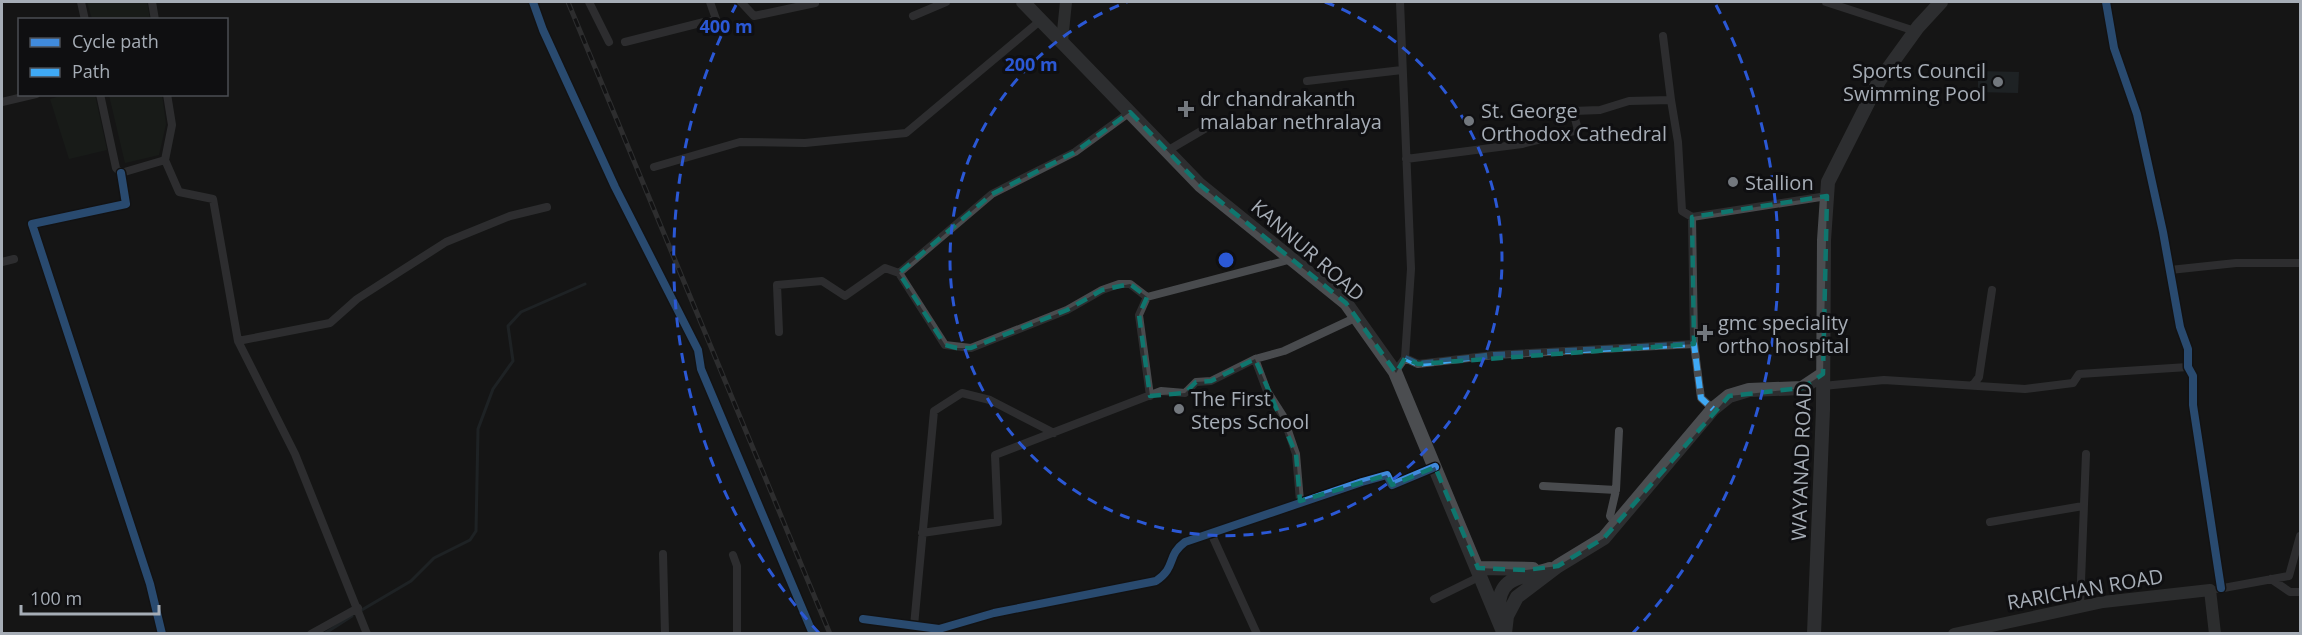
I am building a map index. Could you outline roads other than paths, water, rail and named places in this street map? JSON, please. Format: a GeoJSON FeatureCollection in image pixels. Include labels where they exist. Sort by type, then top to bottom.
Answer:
{"type":"FeatureCollection","features":[{"type":"Feature","properties":{"kind":"main road","name":"KANNUR ROAD"},"geometry":{"type":"LineString","coordinates":[[1023,2],[1200,185],[1346,303],[1357,317],[1395,372],[1503,630]]}},
{"type":"Feature","properties":{"kind":"main road","name":"WAYANAD ROAD"},"geometry":{"type":"LineString","coordinates":[[1815,633],[1823,409],[1824,240],[1828,182],[1879,81],[1915,31],[1941,2]]}},
{"type":"Feature","properties":{"kind":"main road"},"geometry":{"type":"LineString","coordinates":[[1503,630],[1498,596],[1504,585],[1522,576],[1558,566],[1604,538],[1713,408],[1729,396],[1749,390],[1802,388],[1823,380]]}},
{"type":"Feature","properties":{"kind":"main road"},"geometry":{"type":"LineString","coordinates":[[1802,388],[1816,396],[1823,409]]}},
{"type":"Feature","properties":{"kind":"main road"},"geometry":{"type":"LineString","coordinates":[[1480,572],[1558,566]]}},
{"type":"Feature","properties":{"kind":"street"},"geometry":{"type":"LineString","coordinates":[[81,2],[85,18]]}},
{"type":"Feature","properties":{"kind":"street"},"geometry":{"type":"LineString","coordinates":[[152,2],[155,18]]}},
{"type":"Feature","properties":{"kind":"street"},"geometry":{"type":"LineString","coordinates":[[533,2],[543,30],[615,187],[698,350],[701,369],[813,633]]}},
{"type":"Feature","properties":{"kind":"street"},"geometry":{"type":"LineString","coordinates":[[589,2],[609,42]]}},
{"type":"Feature","properties":{"kind":"street"},"geometry":{"type":"LineString","coordinates":[[625,42],[716,19],[710,2]]}},
{"type":"Feature","properties":{"kind":"street"},"geometry":{"type":"LineString","coordinates":[[741,2],[754,16],[815,3]]}},
{"type":"Feature","properties":{"kind":"street"},"geometry":{"type":"LineString","coordinates":[[913,16],[946,2]]}},
{"type":"Feature","properties":{"kind":"street"},"geometry":{"type":"LineString","coordinates":[[1062,41],[1066,2]]}},
{"type":"Feature","properties":{"kind":"street"},"geometry":{"type":"LineString","coordinates":[[1395,372],[1405,358],[1411,269],[1400,2]]}},
{"type":"Feature","properties":{"kind":"street"},"geometry":{"type":"LineString","coordinates":[[1826,2],[1915,31]]}},
{"type":"Feature","properties":{"kind":"street"},"geometry":{"type":"LineString","coordinates":[[2106,2],[2114,48],[2137,114],[2180,327],[2188,349],[2188,367],[2193,376],[2193,405],[2216,589],[2215,633]]}},
{"type":"Feature","properties":{"kind":"street"},"geometry":{"type":"LineString","coordinates":[[654,167],[740,142],[805,143],[906,133],[1041,20]]}},
{"type":"Feature","properties":{"kind":"street"},"geometry":{"type":"LineString","coordinates":[[1664,36],[1678,142],[1682,211],[1692,218],[1827,196]]}},
{"type":"Feature","properties":{"kind":"street"},"geometry":{"type":"LineString","coordinates":[[1307,81],[1402,70]]}},
{"type":"Feature","properties":{"kind":"street"},"geometry":{"type":"LineString","coordinates":[[2,102],[28,96]]}},
{"type":"Feature","properties":{"kind":"street"},"geometry":{"type":"LineString","coordinates":[[100,96],[116,168],[121,173],[126,204],[32,224],[150,584],[162,633]]}},
{"type":"Feature","properties":{"kind":"street"},"geometry":{"type":"LineString","coordinates":[[167,96],[172,125],[165,160],[179,192],[213,199],[238,341],[295,454],[367,633]]}},
{"type":"Feature","properties":{"kind":"street"},"geometry":{"type":"LineString","coordinates":[[1406,159],[1522,144],[1578,130],[1573,111],[1600,110],[1629,101],[1671,100]]}},
{"type":"Feature","properties":{"kind":"street"},"geometry":{"type":"LineString","coordinates":[[899,273],[992,194],[1075,152],[1130,112]]}},
{"type":"Feature","properties":{"kind":"street"},"geometry":{"type":"LineString","coordinates":[[1167,151],[1213,124]]}},
{"type":"Feature","properties":{"kind":"street"},"geometry":{"type":"LineString","coordinates":[[121,173],[165,160]]}},
{"type":"Feature","properties":{"kind":"street"},"geometry":{"type":"LineString","coordinates":[[238,341],[330,322],[357,299],[446,242],[510,216],[547,207]]}},
{"type":"Feature","properties":{"kind":"street"},"geometry":{"type":"LineString","coordinates":[[1692,218],[1694,344],[1701,398],[1713,408]]}},
{"type":"Feature","properties":{"kind":"street"},"geometry":{"type":"LineString","coordinates":[[2,262],[14,260]]}},
{"type":"Feature","properties":{"kind":"street"},"geometry":{"type":"LineString","coordinates":[[1147,297],[1292,260]]}},
{"type":"Feature","properties":{"kind":"street"},"geometry":{"type":"LineString","coordinates":[[2170,270],[2236,263],[2301,263]]}},
{"type":"Feature","properties":{"kind":"street"},"geometry":{"type":"LineString","coordinates":[[779,332],[777,285],[822,280],[845,296],[885,268],[899,273],[945,345],[957,348],[971,348],[1067,310],[1102,290],[1119,284],[1130,284],[1147,297]]}},
{"type":"Feature","properties":{"kind":"street"},"geometry":{"type":"LineString","coordinates":[[1973,386],[1979,377],[1992,290]]}},
{"type":"Feature","properties":{"kind":"street"},"geometry":{"type":"LineString","coordinates":[[1147,297],[1139,315],[1150,396]]}},
{"type":"Feature","properties":{"kind":"street"},"geometry":{"type":"LineString","coordinates":[[922,533],[998,522],[995,455],[1161,391],[1185,393],[1196,382],[1211,381],[1255,359],[1284,351],[1357,317]]}},
{"type":"Feature","properties":{"kind":"street"},"geometry":{"type":"LineString","coordinates":[[1405,358],[1418,364],[1494,355],[1694,344]]}},
{"type":"Feature","properties":{"kind":"street"},"geometry":{"type":"LineString","coordinates":[[1255,359],[1267,391],[1283,416],[1296,454],[1300,501]]}},
{"type":"Feature","properties":{"kind":"street"},"geometry":{"type":"LineString","coordinates":[[1823,380],[1884,380],[2025,389],[2073,383],[2079,374],[2188,367]]}},
{"type":"Feature","properties":{"kind":"street"},"geometry":{"type":"LineString","coordinates":[[914,626],[934,411],[962,393],[990,399],[1054,433]]}},
{"type":"Feature","properties":{"kind":"street"},"geometry":{"type":"LineString","coordinates":[[1616,524],[1610,516],[1616,490],[1619,431]]}},
{"type":"Feature","properties":{"kind":"street"},"geometry":{"type":"LineString","coordinates":[[2080,606],[2086,454]]}},
{"type":"Feature","properties":{"kind":"street"},"geometry":{"type":"LineString","coordinates":[[863,619],[939,629],[994,613],[1156,581],[1168,573],[1175,549],[1185,542],[1300,501],[1387,475],[1392,486],[1435,466]]}},
{"type":"Feature","properties":{"kind":"street"},"geometry":{"type":"LineString","coordinates":[[1543,486],[1616,490]]}},
{"type":"Feature","properties":{"kind":"street"},"geometry":{"type":"LineString","coordinates":[[1990,522],[2083,506]]}},
{"type":"Feature","properties":{"kind":"street"},"geometry":{"type":"LineString","coordinates":[[1211,532],[1257,633]]}},
{"type":"Feature","properties":{"kind":"street","name":"RARICHAN ROAD"},"geometry":{"type":"LineString","coordinates":[[1956,633],[2080,606],[2168,593],[2216,589],[2289,576],[2301,536]]}},
{"type":"Feature","properties":{"kind":"street"},"geometry":{"type":"LineString","coordinates":[[663,554],[665,633]]}},
{"type":"Feature","properties":{"kind":"street"},"geometry":{"type":"LineString","coordinates":[[733,555],[737,566],[737,633]]}},
{"type":"Feature","properties":{"kind":"street"},"geometry":{"type":"LineString","coordinates":[[1434,599],[1480,572]]}},
{"type":"Feature","properties":{"kind":"street"},"geometry":{"type":"LineString","coordinates":[[2271,579],[2290,592],[2301,592]]}},
{"type":"Feature","properties":{"kind":"street"},"geometry":{"type":"LineString","coordinates":[[311,633],[358,608]]}},
{"type":"Feature","properties":{"kind":"waterway"},"geometry":{"type":"LineString","coordinates":[[360,611],[411,581],[434,558],[470,540],[476,531],[478,429],[493,389],[513,361],[508,326],[521,312],[585,284]]}},
{"type":"Feature","properties":{"kind":"waterway"},"geometry":{"type":"LineString","coordinates":[[324,634],[352,616]]}},
{"type":"Feature","properties":{"kind":"railway"},"geometry":{"type":"LineString","coordinates":[[568,2],[830,634]]}},
{"type":"Feature","properties":{"kind":"place","name":"Sports Council Swimming Pool"},"geometry":{"type":"Point","coordinates":[1998,82]}},
{"type":"Feature","properties":{"kind":"place","name":"dr chandrakanth malabar nethralaya"},"geometry":{"type":"Point","coordinates":[1186,109]}},
{"type":"Feature","properties":{"kind":"place","name":"St. George Orthodox Cathedral"},"geometry":{"type":"Point","coordinates":[1469,121]}},
{"type":"Feature","properties":{"kind":"place","name":"Stallion"},"geometry":{"type":"Point","coordinates":[1733,182]}},
{"type":"Feature","properties":{"kind":"place","name":"gmc speciality ortho hospital"},"geometry":{"type":"Point","coordinates":[1705,333]}},
{"type":"Feature","properties":{"kind":"place","name":"The First Steps School"},"geometry":{"type":"Point","coordinates":[1179,409]}}]}
